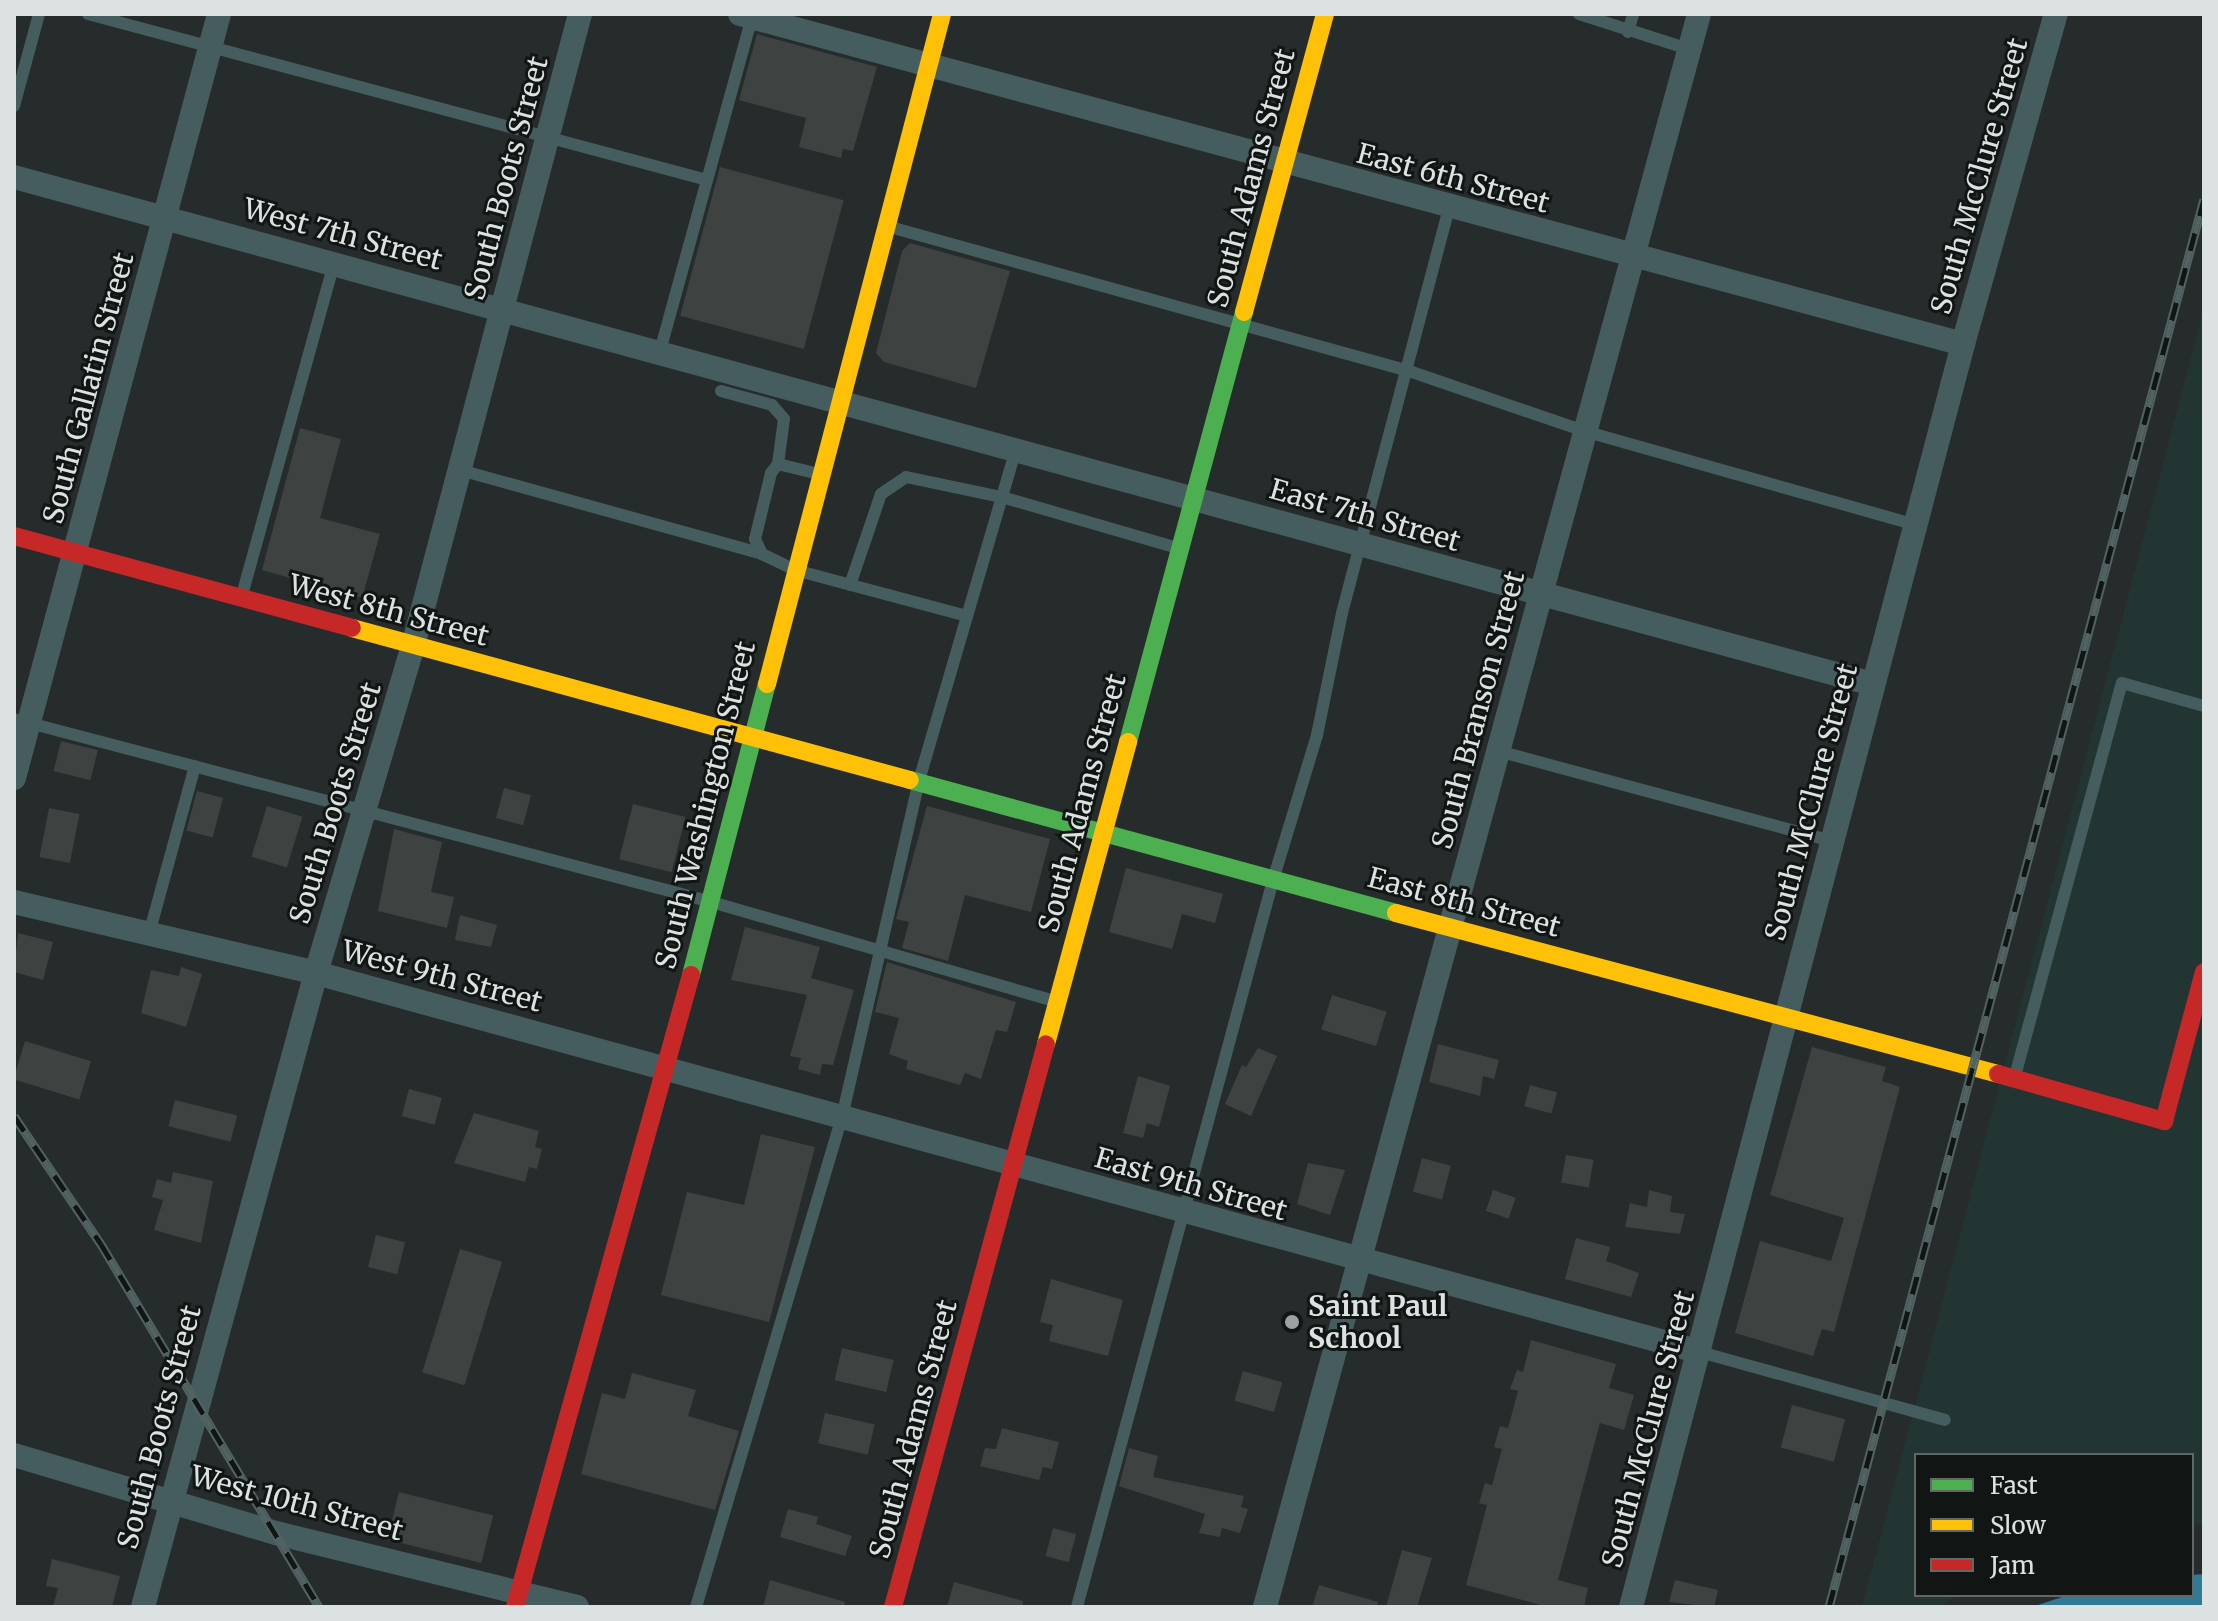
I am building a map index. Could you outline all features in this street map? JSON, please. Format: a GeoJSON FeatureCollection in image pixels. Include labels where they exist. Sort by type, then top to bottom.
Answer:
{"type":"FeatureCollection","features":[{"type":"Feature","properties":{"kind":"main road","name":"South Washington Street"},"geometry":{"type":"LineString","coordinates":[[517,1599],[667,1067],[749,738],[942,14]]}},
{"type":"Feature","properties":{"kind":"main road","name":"South Adams Street"},"geometry":{"type":"LineString","coordinates":[[893,1607],[1325,14]]}},
{"type":"Feature","properties":{"kind":"main road","name":"West 8th Street"},"geometry":{"type":"LineString","coordinates":[[14,536],[749,738]]}},
{"type":"Feature","properties":{"kind":"main road","name":"East 8th Street"},"geometry":{"type":"LineString","coordinates":[[749,738],[1451,928],[1785,1013],[2164,1121],[2204,972]]}},
{"type":"Feature","properties":{"kind":"street","name":"South Gallatin Street"},"geometry":{"type":"LineString","coordinates":[[14,778],[22,721],[75,553],[219,14]]}},
{"type":"Feature","properties":{"kind":"street","name":"South Boots Street"},"geometry":{"type":"LineString","coordinates":[[143,1607],[316,973],[413,646],[580,14]]}},
{"type":"Feature","properties":{"kind":"street","name":"South Branson Street"},"geometry":{"type":"LineString","coordinates":[[1265,1607],[1699,14]]}},
{"type":"Feature","properties":{"kind":"street","name":"South McClure Street"},"geometry":{"type":"LineString","coordinates":[[1631,1607],[1963,344],[2056,14]]}},
{"type":"Feature","properties":{"kind":"street","name":"East 6th Street"},"geometry":{"type":"LineString","coordinates":[[749,15],[1632,259],[1963,344]]}},
{"type":"Feature","properties":{"kind":"street","name":"West 7th Street"},"geometry":{"type":"LineString","coordinates":[[14,177],[841,399]]}},
{"type":"Feature","properties":{"kind":"street","name":"East 7th Street"},"geometry":{"type":"LineString","coordinates":[[841,399],[1541,595],[1873,684]]}},
{"type":"Feature","properties":{"kind":"street","name":"West 9th Street"},"geometry":{"type":"LineString","coordinates":[[14,902],[316,973],[667,1067]]}},
{"type":"Feature","properties":{"kind":"street","name":"East 9th Street"},"geometry":{"type":"LineString","coordinates":[[667,1067],[1360,1262],[1700,1352]]}},
{"type":"Feature","properties":{"kind":"street","name":"West 10th Street"},"geometry":{"type":"LineString","coordinates":[[14,1455],[276,1533],[517,1599],[577,1607]]}},
{"type":"Feature","properties":{"kind":"lane"},"geometry":{"type":"LineString","coordinates":[[14,106],[39,14]]}},
{"type":"Feature","properties":{"kind":"lane"},"geometry":{"type":"LineString","coordinates":[[88,14],[707,180]]}},
{"type":"Feature","properties":{"kind":"lane"},"geometry":{"type":"LineString","coordinates":[[1579,14],[1689,49]]}},
{"type":"Feature","properties":{"kind":"lane"},"geometry":{"type":"LineString","coordinates":[[1628,32],[1633,14]]}},
{"type":"Feature","properties":{"kind":"lane"},"geometry":{"type":"LineString","coordinates":[[660,351],[749,15]]}},
{"type":"Feature","properties":{"kind":"lane"},"geometry":{"type":"LineString","coordinates":[[1077,1607],[1273,880],[1317,735],[1361,545],[1409,371],[1449,208]]}},
{"type":"Feature","properties":{"kind":"lane"},"geometry":{"type":"LineString","coordinates":[[886,226],[1240,327],[1409,371],[1584,431],[1917,525]]}},
{"type":"Feature","properties":{"kind":"lane"},"geometry":{"type":"LineString","coordinates":[[242,598],[334,263]]}},
{"type":"Feature","properties":{"kind":"lane"},"geometry":{"type":"LineString","coordinates":[[721,391],[772,405],[784,419],[778,464],[771,473],[755,539],[762,554]]}},
{"type":"Feature","properties":{"kind":"lane"},"geometry":{"type":"LineString","coordinates":[[696,1607],[842,1117],[877,949],[918,784],[1016,448]]}},
{"type":"Feature","properties":{"kind":"lane"},"geometry":{"type":"LineString","coordinates":[[778,464],[821,474]]}},
{"type":"Feature","properties":{"kind":"lane"},"geometry":{"type":"LineString","coordinates":[[460,470],[762,554],[795,570],[967,616]]}},
{"type":"Feature","properties":{"kind":"lane"},"geometry":{"type":"LineString","coordinates":[[850,585],[881,494],[906,477],[1002,497],[1180,549]]}},
{"type":"Feature","properties":{"kind":"lane"},"geometry":{"type":"LineString","coordinates":[[2014,1078],[2122,683],[2204,706]]}},
{"type":"Feature","properties":{"kind":"lane"},"geometry":{"type":"LineString","coordinates":[[22,721],[708,901],[1058,1002]]}},
{"type":"Feature","properties":{"kind":"lane"},"geometry":{"type":"LineString","coordinates":[[1498,751],[1831,841]]}},
{"type":"Feature","properties":{"kind":"lane"},"geometry":{"type":"LineString","coordinates":[[149,934],[195,766]]}},
{"type":"Feature","properties":{"kind":"lane"},"geometry":{"type":"LineString","coordinates":[[1700,1352],[1945,1420]]}},
{"type":"Feature","properties":{"kind":"shaded area"},"geometry":{"type":"Polygon","coordinates":[[[2204,308],[2204,1524],[2194,1525],[2194,1453],[1914,1453],[1914,1597],[1956,1597],[1936,1607],[1862,1607],[2204,308]]]}},
{"type":"Feature","properties":{"kind":"water"},"geometry":{"type":"Polygon","coordinates":[[[2204,1574],[2204,1607],[2032,1607],[2062,1597],[2194,1597],[2194,1575],[2204,1574]]]}},
{"type":"Feature","properties":{"kind":"building"},"geometry":{"type":"Polygon","coordinates":[[[757,34],[877,67],[853,151],[843,149],[841,158],[799,147],[806,118],[739,100],[757,34]]]}},
{"type":"Feature","properties":{"kind":"building"},"geometry":{"type":"Polygon","coordinates":[[[720,167],[844,200],[804,349],[680,316],[720,167]]]}},
{"type":"Feature","properties":{"kind":"building"},"geometry":{"type":"Polygon","coordinates":[[[910,243],[1010,271],[976,388],[884,362],[876,353],[902,251],[910,243]]]}},
{"type":"Feature","properties":{"kind":"building"},"geometry":{"type":"Polygon","coordinates":[[[300,428],[341,439],[320,518],[380,534],[362,598],[262,570],[300,428]]]}},
{"type":"Feature","properties":{"kind":"building"},"geometry":{"type":"Polygon","coordinates":[[[61,741],[98,750],[90,780],[54,771],[61,741]]]}},
{"type":"Feature","properties":{"kind":"building"},"geometry":{"type":"Polygon","coordinates":[[[504,788],[531,795],[523,825],[496,818],[504,788]]]}},
{"type":"Feature","properties":{"kind":"building"},"geometry":{"type":"Polygon","coordinates":[[[197,791],[223,798],[212,838],[186,831],[197,791]]]}},
{"type":"Feature","properties":{"kind":"building"},"geometry":{"type":"Polygon","coordinates":[[[633,804],[685,817],[672,872],[619,859],[633,804]]]}},
{"type":"Feature","properties":{"kind":"building"},"geometry":{"type":"Polygon","coordinates":[[[267,806],[302,817],[287,868],[252,857],[267,806]]]}},
{"type":"Feature","properties":{"kind":"building"},"geometry":{"type":"Polygon","coordinates":[[[927,806],[1050,839],[1031,912],[965,895],[948,961],[902,948],[909,922],[896,919],[927,806]]]}},
{"type":"Feature","properties":{"kind":"building"},"geometry":{"type":"Polygon","coordinates":[[[49,808],[79,814],[70,863],[39,857],[49,808]]]}},
{"type":"Feature","properties":{"kind":"building"},"geometry":{"type":"Polygon","coordinates":[[[394,829],[442,842],[431,892],[454,897],[447,928],[378,911],[394,829]]]}},
{"type":"Feature","properties":{"kind":"building"},"geometry":{"type":"Polygon","coordinates":[[[1126,868],[1223,894],[1215,923],[1182,914],[1172,949],[1109,932],[1126,868]]]}},
{"type":"Feature","properties":{"kind":"building"},"geometry":{"type":"Polygon","coordinates":[[[460,915],[497,925],[491,947],[455,940],[460,915]]]}},
{"type":"Feature","properties":{"kind":"building"},"geometry":{"type":"Polygon","coordinates":[[[745,927],[820,947],[811,978],[854,990],[833,1065],[822,1064],[820,1075],[798,1069],[801,1058],[790,1056],[807,995],[731,980],[745,927]]]}},
{"type":"Feature","properties":{"kind":"building"},"geometry":{"type":"Polygon","coordinates":[[[18,933],[53,942],[43,980],[14,972],[18,933]]]}},
{"type":"Feature","properties":{"kind":"building"},"geometry":{"type":"Polygon","coordinates":[[[887,962],[1016,1002],[1007,1032],[996,1030],[981,1079],[965,1073],[960,1085],[906,1069],[908,1061],[889,1054],[899,1018],[875,1012],[887,962]]]}},
{"type":"Feature","properties":{"kind":"building"},"geometry":{"type":"Polygon","coordinates":[[[181,967],[202,974],[186,1027],[141,1013],[151,970],[179,976],[181,967]]]}},
{"type":"Feature","properties":{"kind":"building"},"geometry":{"type":"Polygon","coordinates":[[[1332,995],[1387,1012],[1376,1046],[1321,1029],[1332,995]]]}},
{"type":"Feature","properties":{"kind":"building"},"geometry":{"type":"Polygon","coordinates":[[[25,1041],[91,1061],[79,1099],[14,1079],[25,1041]]]}},
{"type":"Feature","properties":{"kind":"building"},"geometry":{"type":"Polygon","coordinates":[[[1438,1044],[1499,1060],[1494,1079],[1483,1076],[1480,1096],[1429,1082],[1438,1044]]]}},
{"type":"Feature","properties":{"kind":"building"},"geometry":{"type":"Polygon","coordinates":[[[1812,1047],[1886,1067],[1882,1081],[1900,1087],[1834,1332],[1822,1329],[1813,1356],[1735,1333],[1760,1241],[1831,1261],[1844,1218],[1770,1195],[1812,1047]]]}},
{"type":"Feature","properties":{"kind":"building"},"geometry":{"type":"Polygon","coordinates":[[[1258,1048],[1277,1056],[1251,1116],[1225,1104],[1242,1065],[1246,1067],[1258,1048]]]}},
{"type":"Feature","properties":{"kind":"building"},"geometry":{"type":"Polygon","coordinates":[[[1138,1076],[1170,1086],[1159,1127],[1147,1123],[1143,1138],[1123,1133],[1138,1076]]]}},
{"type":"Feature","properties":{"kind":"building"},"geometry":{"type":"Polygon","coordinates":[[[1530,1085],[1557,1092],[1551,1113],[1524,1106],[1530,1085]]]}},
{"type":"Feature","properties":{"kind":"building"},"geometry":{"type":"Polygon","coordinates":[[[409,1089],[442,1098],[435,1125],[402,1116],[409,1089]]]}},
{"type":"Feature","properties":{"kind":"building"},"geometry":{"type":"Polygon","coordinates":[[[175,1100],[237,1115],[231,1142],[168,1126],[175,1100]]]}},
{"type":"Feature","properties":{"kind":"building"},"geometry":{"type":"Polygon","coordinates":[[[474,1113],[539,1131],[535,1147],[542,1149],[537,1169],[529,1167],[525,1182],[454,1163],[474,1113]]]}},
{"type":"Feature","properties":{"kind":"building"},"geometry":{"type":"Polygon","coordinates":[[[761,1134],[815,1147],[769,1322],[661,1295],[687,1192],[744,1205],[761,1134]]]}},
{"type":"Feature","properties":{"kind":"building"},"geometry":{"type":"Polygon","coordinates":[[[1566,1155],[1594,1160],[1589,1187],[1561,1183],[1566,1155]]]}},
{"type":"Feature","properties":{"kind":"building"},"geometry":{"type":"Polygon","coordinates":[[[1422,1158],[1451,1166],[1442,1200],[1413,1192],[1422,1158]]]}},
{"type":"Feature","properties":{"kind":"building"},"geometry":{"type":"Polygon","coordinates":[[[1308,1163],[1345,1170],[1330,1215],[1297,1204],[1308,1163]]]}},
{"type":"Feature","properties":{"kind":"building"},"geometry":{"type":"Polygon","coordinates":[[[173,1172],[213,1181],[201,1243],[154,1230],[163,1200],[152,1197],[157,1179],[171,1183],[173,1172]]]}},
{"type":"Feature","properties":{"kind":"building"},"geometry":{"type":"Polygon","coordinates":[[[1493,1190],[1516,1198],[1509,1219],[1486,1211],[1493,1190]]]}},
{"type":"Feature","properties":{"kind":"building"},"geometry":{"type":"Polygon","coordinates":[[[1649,1190],[1672,1196],[1670,1212],[1685,1214],[1680,1234],[1625,1227],[1630,1203],[1647,1207],[1649,1190]]]}},
{"type":"Feature","properties":{"kind":"building"},"geometry":{"type":"Polygon","coordinates":[[[376,1235],[405,1242],[397,1274],[368,1267],[376,1235]]]}},
{"type":"Feature","properties":{"kind":"building"},"geometry":{"type":"Polygon","coordinates":[[[1576,1238],[1610,1247],[1606,1261],[1639,1273],[1631,1297],[1565,1279],[1576,1238]]]}},
{"type":"Feature","properties":{"kind":"building"},"geometry":{"type":"Polygon","coordinates":[[[460,1249],[502,1262],[464,1385],[422,1372],[460,1249]]]}},
{"type":"Feature","properties":{"kind":"building"},"geometry":{"type":"Polygon","coordinates":[[[1051,1279],[1123,1300],[1108,1356],[1049,1341],[1053,1325],[1040,1322],[1051,1279]]]}},
{"type":"Feature","properties":{"kind":"building"},"geometry":{"type":"Polygon","coordinates":[[[1531,1340],[1616,1364],[1609,1388],[1634,1395],[1624,1430],[1600,1423],[1558,1580],[1588,1588],[1584,1607],[1548,1607],[1466,1585],[1487,1505],[1479,1503],[1485,1483],[1492,1485],[1502,1449],[1494,1447],[1500,1426],[1508,1428],[1518,1391],[1510,1389],[1517,1370],[1523,1372],[1531,1340]]]}},
{"type":"Feature","properties":{"kind":"building"},"geometry":{"type":"Polygon","coordinates":[[[842,1348],[894,1360],[886,1392],[835,1380],[842,1348]]]}},
{"type":"Feature","properties":{"kind":"building"},"geometry":{"type":"Polygon","coordinates":[[[1243,1371],[1282,1382],[1274,1412],[1234,1401],[1243,1371]]]}},
{"type":"Feature","properties":{"kind":"building"},"geometry":{"type":"Polygon","coordinates":[[[632,1373],[696,1390],[688,1416],[739,1431],[715,1510],[581,1474],[602,1393],[625,1399],[632,1373]]]}},
{"type":"Feature","properties":{"kind":"building"},"geometry":{"type":"Polygon","coordinates":[[[1792,1405],[1845,1419],[1834,1462],[1781,1448],[1792,1405]]]}},
{"type":"Feature","properties":{"kind":"building"},"geometry":{"type":"Polygon","coordinates":[[[825,1413],[875,1424],[868,1455],[818,1443],[825,1413]]]}},
{"type":"Feature","properties":{"kind":"building"},"geometry":{"type":"Polygon","coordinates":[[[1002,1428],[1059,1442],[1052,1469],[1043,1467],[1039,1480],[980,1466],[985,1448],[996,1449],[1002,1428]]]}},
{"type":"Feature","properties":{"kind":"building"},"geometry":{"type":"Polygon","coordinates":[[[1129,1448],[1158,1456],[1153,1477],[1244,1496],[1241,1507],[1248,1509],[1240,1533],[1222,1528],[1220,1537],[1199,1533],[1205,1514],[1119,1486],[1129,1448]]]}},
{"type":"Feature","properties":{"kind":"building"},"geometry":{"type":"Polygon","coordinates":[[[399,1492],[493,1515],[481,1563],[387,1540],[399,1492]]]}},
{"type":"Feature","properties":{"kind":"building"},"geometry":{"type":"Polygon","coordinates":[[[788,1509],[818,1517],[816,1524],[852,1536],[845,1556],[780,1537],[788,1509]]]}},
{"type":"Feature","properties":{"kind":"building"},"geometry":{"type":"Polygon","coordinates":[[[1053,1528],[1076,1534],[1069,1562],[1045,1556],[1053,1528]]]}},
{"type":"Feature","properties":{"kind":"building"},"geometry":{"type":"Polygon","coordinates":[[[1402,1550],[1432,1558],[1417,1607],[1386,1607],[1402,1550]]]}},
{"type":"Feature","properties":{"kind":"building"},"geometry":{"type":"Polygon","coordinates":[[[52,1559],[120,1576],[112,1607],[53,1607],[58,1588],[46,1586],[52,1559]]]}},
{"type":"Feature","properties":{"kind":"building"},"geometry":{"type":"Polygon","coordinates":[[[770,1580],[845,1602],[844,1607],[763,1607],[770,1580]]]}},
{"type":"Feature","properties":{"kind":"building"},"geometry":{"type":"Polygon","coordinates":[[[1675,1580],[1718,1590],[1714,1607],[1669,1602],[1675,1580]]]}},
{"type":"Feature","properties":{"kind":"building"},"geometry":{"type":"Polygon","coordinates":[[[954,1582],[1023,1601],[1023,1607],[947,1607],[954,1582]]]}},
{"type":"Feature","properties":{"kind":"building"},"geometry":{"type":"Polygon","coordinates":[[[1319,1585],[1378,1602],[1377,1607],[1312,1607],[1319,1585]]]}},
{"type":"Feature","properties":{"kind":"railway"},"geometry":{"type":"LineString","coordinates":[[1829,1607],[2204,199]]}},
{"type":"Feature","properties":{"kind":"railway"},"geometry":{"type":"LineString","coordinates":[[14,1116],[101,1244],[319,1607]]}},
{"type":"Feature","properties":{"kind":"traffic: fast"},"geometry":{"type":"LineString","coordinates":[[1128,742],[1244,312]]}},
{"type":"Feature","properties":{"kind":"traffic: fast"},"geometry":{"type":"LineString","coordinates":[[691,975],[767,684]]}},
{"type":"Feature","properties":{"kind":"traffic: fast"},"geometry":{"type":"LineString","coordinates":[[910,780],[1396,913]]}},
{"type":"Feature","properties":{"kind":"traffic: slow"},"geometry":{"type":"LineString","coordinates":[[767,684],[942,14]]}},
{"type":"Feature","properties":{"kind":"traffic: slow"},"geometry":{"type":"LineString","coordinates":[[1244,312],[1325,14]]}},
{"type":"Feature","properties":{"kind":"traffic: slow"},"geometry":{"type":"LineString","coordinates":[[352,628],[910,780]]}},
{"type":"Feature","properties":{"kind":"traffic: slow"},"geometry":{"type":"LineString","coordinates":[[1046,1044],[1128,742]]}},
{"type":"Feature","properties":{"kind":"traffic: slow"},"geometry":{"type":"LineString","coordinates":[[1396,913],[1998,1074]]}},
{"type":"Feature","properties":{"kind":"traffic: jam"},"geometry":{"type":"LineString","coordinates":[[14,536],[352,628]]}},
{"type":"Feature","properties":{"kind":"traffic: jam"},"geometry":{"type":"LineString","coordinates":[[1998,1074],[2164,1121],[2204,972]]}},
{"type":"Feature","properties":{"kind":"traffic: jam"},"geometry":{"type":"LineString","coordinates":[[515,1607],[691,975]]}},
{"type":"Feature","properties":{"kind":"traffic: jam"},"geometry":{"type":"LineString","coordinates":[[893,1607],[1046,1044]]}},
{"type":"Feature","properties":{"kind":"place","name":"Saint Paul School"},"geometry":{"type":"Point","coordinates":[1292,1322]}}]}
